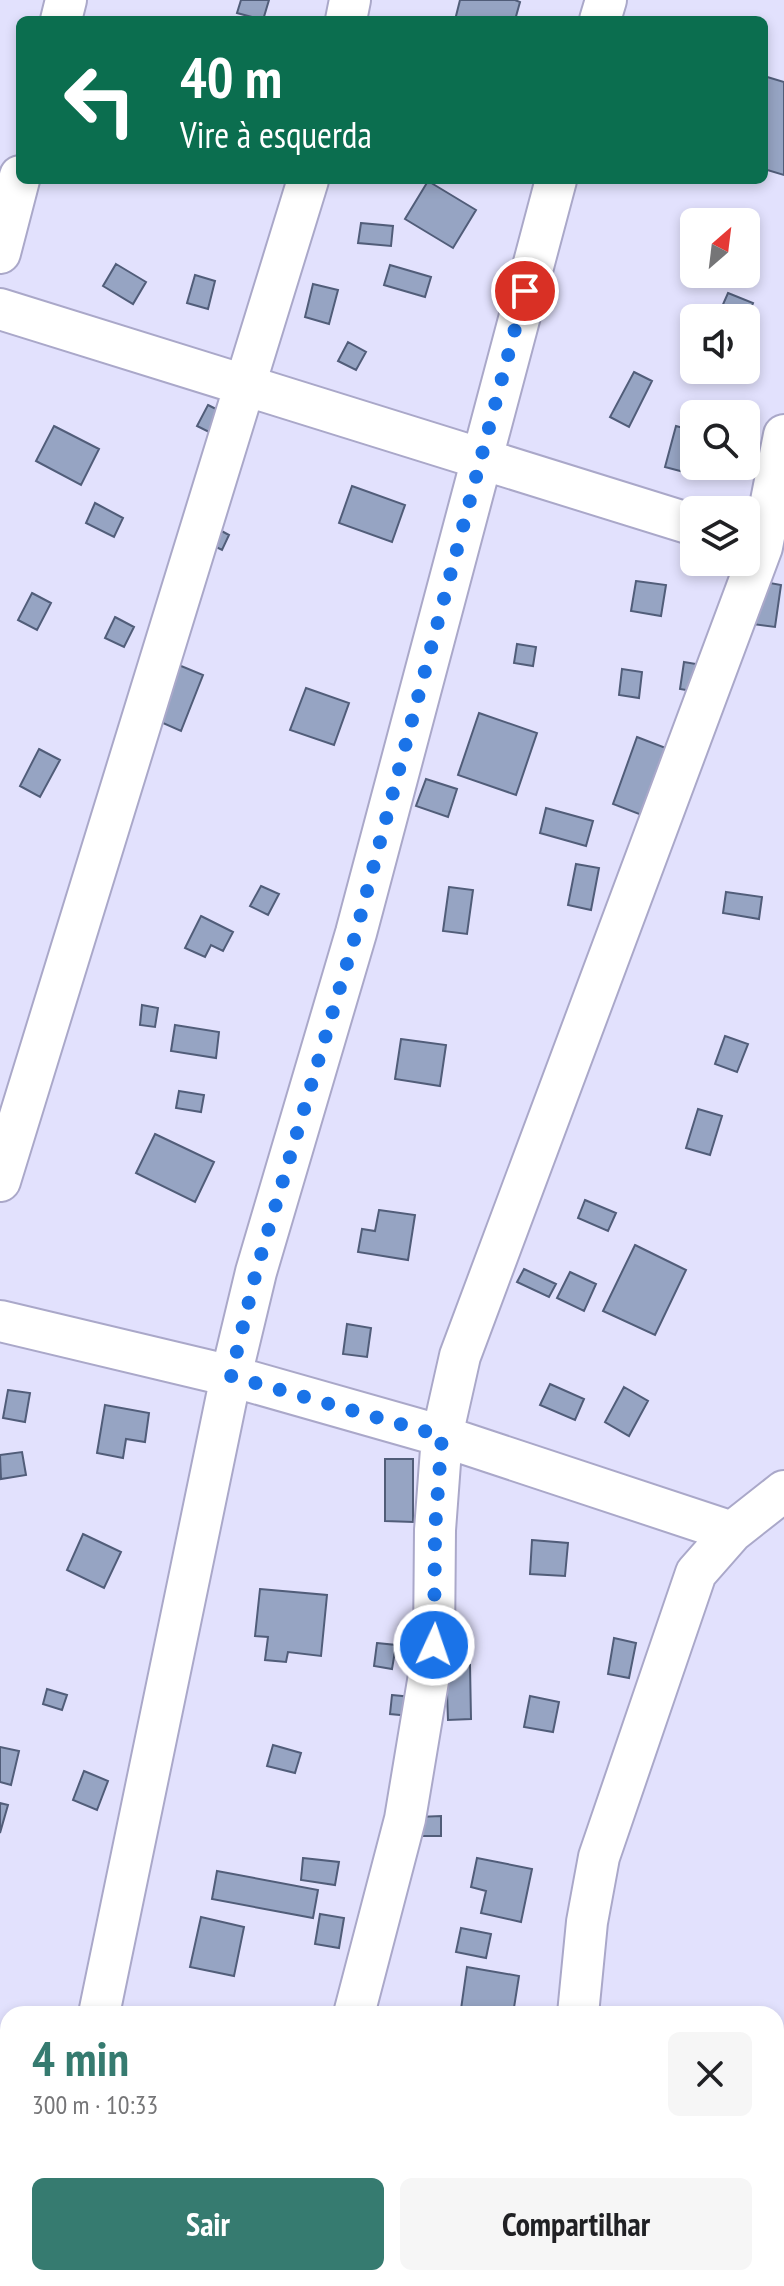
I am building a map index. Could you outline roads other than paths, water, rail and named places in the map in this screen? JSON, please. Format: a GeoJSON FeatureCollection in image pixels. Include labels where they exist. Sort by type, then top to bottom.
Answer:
{"type":"FeatureCollection","features":[{"type":"Feature","properties":{"kind":"street"},"geometry":{"type":"LineString","coordinates":[[0,253],[18,184]]}},
{"type":"Feature","properties":{"kind":"street"},"geometry":{"type":"LineString","coordinates":[[0,1181],[307,184]]}},
{"type":"Feature","properties":{"kind":"street"},"geometry":{"type":"LineString","coordinates":[[101,2006],[231,1376],[256,1272],[356,933],[479,458],[555,184]]}},
{"type":"Feature","properties":{"kind":"street"},"geometry":{"type":"LineString","coordinates":[[0,309],[680,521]]}},
{"type":"Feature","properties":{"kind":"street"},"geometry":{"type":"LineString","coordinates":[[356,2006],[405,1819],[434,1645],[435,1530],[442,1436],[460,1356],[487,1277],[764,547],[784,435]]}},
{"type":"Feature","properties":{"kind":"street"},"geometry":{"type":"LineString","coordinates":[[0,1321],[231,1376],[442,1436],[732,1532]]}},
{"type":"Feature","properties":{"kind":"street"},"geometry":{"type":"LineString","coordinates":[[579,2006],[587,1922],[599,1857],[696,1573],[732,1532],[784,1491]]}}]}
